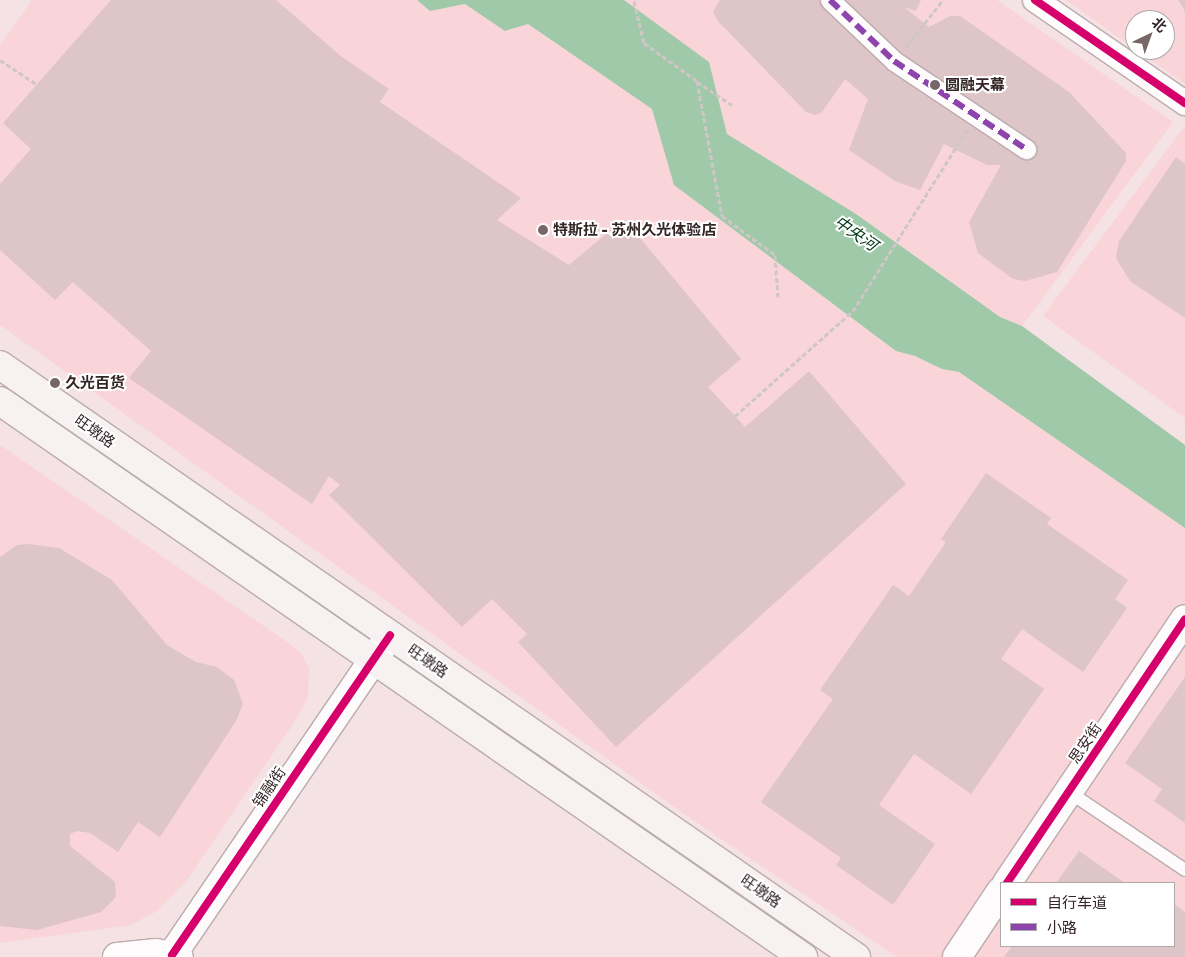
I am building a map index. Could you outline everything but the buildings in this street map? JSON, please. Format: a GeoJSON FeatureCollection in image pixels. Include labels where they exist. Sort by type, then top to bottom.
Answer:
{"type":"FeatureCollection","features":[{"type":"Feature","properties":{"kind":"main road","name":"旺墩路"},"geometry":{"type":"LineString","coordinates":[[0,365],[856,957]]}},
{"type":"Feature","properties":{"kind":"main road","name":"旺墩路"},"geometry":{"type":"LineString","coordinates":[[0,401],[803,957]]}},
{"type":"Feature","properties":{"kind":"street"},"geometry":{"type":"LineString","coordinates":[[830,0],[894,61],[1026,149]]}},
{"type":"Feature","properties":{"kind":"street"},"geometry":{"type":"LineString","coordinates":[[1035,0],[1185,103]]}},
{"type":"Feature","properties":{"kind":"street","name":"思安街"},"geometry":{"type":"LineString","coordinates":[[1008,882],[1185,618]]}},
{"type":"Feature","properties":{"kind":"street","name":"锦融街"},"geometry":{"type":"LineString","coordinates":[[117,957],[175,956],[390,635]]}},
{"type":"Feature","properties":{"kind":"street"},"geometry":{"type":"LineString","coordinates":[[957,957],[1000,893]]}},
{"type":"Feature","properties":{"kind":"lane"},"geometry":{"type":"LineString","coordinates":[[1069,792],[1185,870]]}},
{"type":"Feature","properties":{"kind":"path"},"geometry":{"type":"LineString","coordinates":[[894,61],[942,0]]}},
{"type":"Feature","properties":{"kind":"path"},"geometry":{"type":"LineString","coordinates":[[634,1],[644,43],[732,105]]}},
{"type":"Feature","properties":{"kind":"path"},"geometry":{"type":"LineString","coordinates":[[0,60],[38,85]]}},
{"type":"Feature","properties":{"kind":"path"},"geometry":{"type":"LineString","coordinates":[[697,81],[722,216],[775,255],[778,297]]}},
{"type":"Feature","properties":{"kind":"path"},"geometry":{"type":"LineString","coordinates":[[735,416],[853,311],[955,150]]}},
{"type":"Feature","properties":{"kind":"shaded area","name":"久光百货"},"geometry":{"type":"Polygon","coordinates":[[[32,0],[417,0],[430,11],[465,4],[505,31],[528,24],[652,109],[674,185],[896,351],[915,356],[942,369],[959,372],[1185,528],[1185,957],[897,957],[687,816],[0,325],[0,45],[32,0]]]}},
{"type":"Feature","properties":{"kind":"shaded area"},"geometry":{"type":"Polygon","coordinates":[[[624,0],[997,0],[1173,122],[1022,326],[1000,317],[856,214],[727,134],[709,62],[624,0]]]}},
{"type":"Feature","properties":{"kind":"shaded area"},"geometry":{"type":"Polygon","coordinates":[[[1066,0],[1185,0],[1185,84],[1150,60],[1175,60],[1175,10],[1125,10],[1125,42],[1066,0]]]}},
{"type":"Feature","properties":{"kind":"shaded area"},"geometry":{"type":"Polygon","coordinates":[[[1185,126],[1185,418],[1043,316],[1185,126]]]}},
{"type":"Feature","properties":{"kind":"shaded area"},"geometry":{"type":"Polygon","coordinates":[[[0,445],[293,646],[303,656],[309,668],[308,697],[299,715],[187,880],[157,911],[131,925],[0,943],[0,445]]]}},
{"type":"Feature","properties":{"kind":"water","name":"中央河"},"geometry":{"type":"Polygon","coordinates":[[[417,0],[624,0],[709,62],[727,134],[856,214],[1000,317],[1022,326],[1185,445],[1185,528],[959,372],[942,369],[915,356],[896,351],[674,185],[652,109],[528,24],[505,31],[465,4],[430,11],[417,0]]]}},
{"type":"Feature","properties":{"kind":"marked path"},"geometry":{"type":"LineString","coordinates":[[830,0],[894,61],[1026,149]]}},
{"type":"Feature","properties":{"kind":"cycle path"},"geometry":{"type":"LineString","coordinates":[[1035,0],[1185,103]]}},
{"type":"Feature","properties":{"kind":"cycle path"},"geometry":{"type":"LineString","coordinates":[[1008,882],[1185,619]]}},
{"type":"Feature","properties":{"kind":"cycle path"},"geometry":{"type":"LineString","coordinates":[[172,955],[390,635]]}},
{"type":"Feature","properties":{"kind":"place","name":"圆融天幕"},"geometry":{"type":"Point","coordinates":[935,85]}},
{"type":"Feature","properties":{"kind":"place","name":"特斯拉 - 苏州久光体验店"},"geometry":{"type":"Point","coordinates":[543,230]}},
{"type":"Feature","properties":{"kind":"place","name":"久光百货"},"geometry":{"type":"Point","coordinates":[55,383]}}]}
